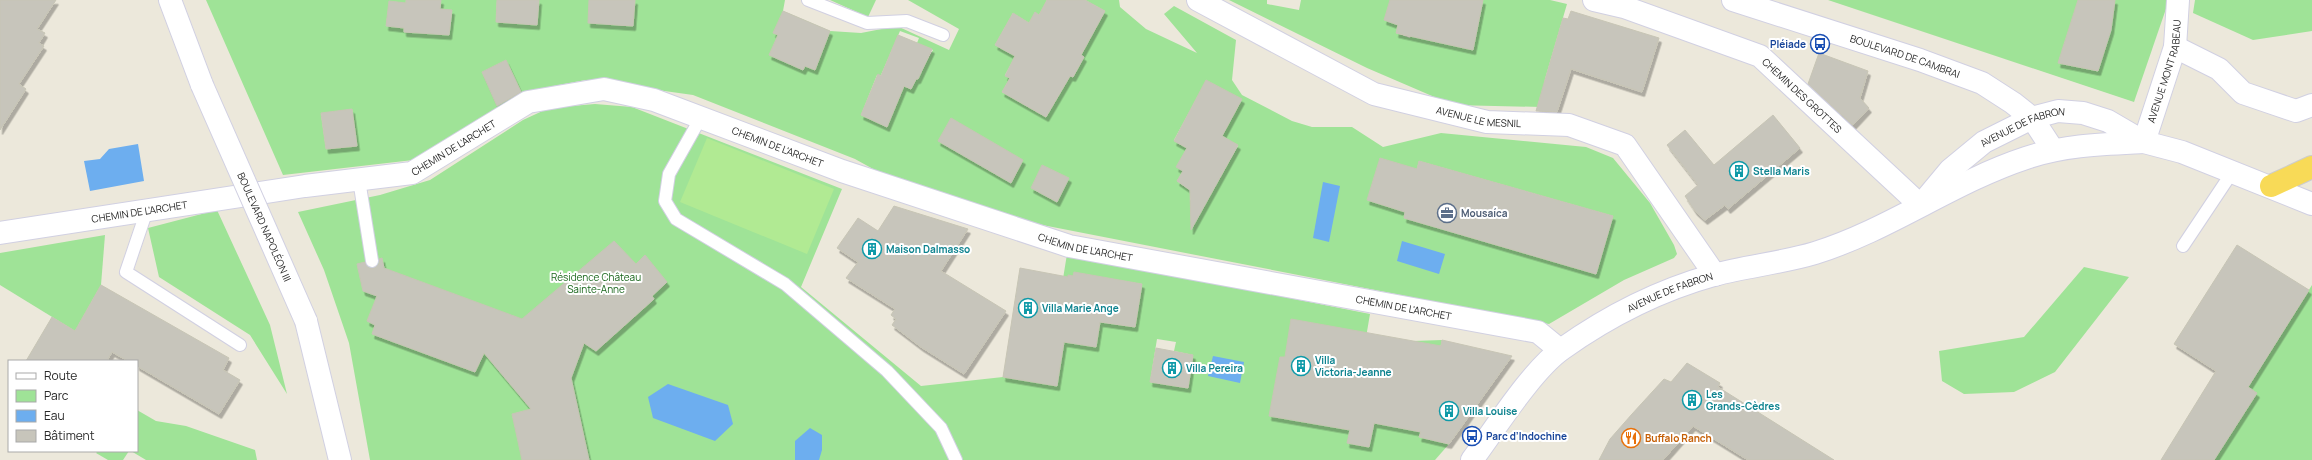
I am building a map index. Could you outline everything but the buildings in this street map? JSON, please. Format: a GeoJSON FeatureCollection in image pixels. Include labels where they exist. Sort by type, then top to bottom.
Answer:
{"type":"FeatureCollection","features":[{"type":"Feature","properties":{"kind":"highway"},"geometry":{"type":"LineString","coordinates":[[2271,186],[2312,166]]}},
{"type":"Feature","properties":{"kind":"street","name":"BOULEVARD NAPOLÉON III"},"geometry":{"type":"LineString","coordinates":[[170,0],[202,85],[306,321],[340,460]]}},
{"type":"Feature","properties":{"kind":"street","name":"AVENUE LE MESNIL"},"geometry":{"type":"LineString","coordinates":[[1198,0],[1374,94],[1487,122],[1569,125],[1625,145],[1715,275]]}},
{"type":"Feature","properties":{"kind":"street","name":"CHEMIN DES GROTTES"},"geometry":{"type":"LineString","coordinates":[[1594,0],[1624,7],[1760,56],[1920,205]]}},
{"type":"Feature","properties":{"kind":"street","name":"BOULEVARD DE CAMBRAI"},"geometry":{"type":"LineString","coordinates":[[1733,0],[1920,60],[1982,83],[2013,103],[2032,118],[2053,150]]}},
{"type":"Feature","properties":{"kind":"street","name":"AVENUE MONT RABEAU"},"geometry":{"type":"LineString","coordinates":[[2144,142],[2175,47],[2178,0]]}},
{"type":"Feature","properties":{"kind":"street"},"geometry":{"type":"LineString","coordinates":[[2175,47],[2219,69],[2243,93],[2296,110],[2312,105]]}},
{"type":"Feature","properties":{"kind":"street","name":"CHEMIN DE L'ARCHET"},"geometry":{"type":"LineString","coordinates":[[0,233],[147,210],[412,173],[528,102],[604,88],[654,100],[700,119],[842,171],[1069,246],[1538,332],[1560,350]]}},
{"type":"Feature","properties":{"kind":"street","name":"AVENUE DE FABRON"},"geometry":{"type":"LineString","coordinates":[[1920,205],[1950,170],[1984,142],[2032,118],[2058,111],[2083,113],[2108,121],[2144,142],[2182,152],[2271,186],[2312,204]]}},
{"type":"Feature","properties":{"kind":"street","name":"AVENUE DE FABRON"},"geometry":{"type":"LineString","coordinates":[[1472,460],[1541,369],[1560,350],[1640,304],[1677,287],[1715,275],[1815,253],[1866,234],[1920,205],[1998,169],[2053,150],[2144,142]]}},
{"type":"Feature","properties":{"kind":"lane"},"geometry":{"type":"LineString","coordinates":[[808,0],[867,23],[907,21],[943,35]]}},
{"type":"Feature","properties":{"kind":"lane"},"geometry":{"type":"LineString","coordinates":[[700,119],[669,174],[665,201],[676,219],[785,284],[887,371],[941,428],[956,460]]}},
{"type":"Feature","properties":{"kind":"lane"},"geometry":{"type":"LineString","coordinates":[[2183,246],[2233,171]]}},
{"type":"Feature","properties":{"kind":"lane"},"geometry":{"type":"LineString","coordinates":[[359,180],[372,261]]}},
{"type":"Feature","properties":{"kind":"lane"},"geometry":{"type":"LineString","coordinates":[[147,210],[126,272],[240,345]]}},
{"type":"Feature","properties":{"kind":"green space"},"geometry":{"type":"Polygon","coordinates":[[[206,0],[406,0],[404,28],[449,35],[452,11],[440,9],[441,0],[497,0],[496,22],[537,25],[539,0],[602,0],[615,13],[613,25],[632,26],[635,0],[785,0],[783,11],[830,31],[861,33],[897,26],[949,50],[959,29],[908,0],[1047,0],[1039,15],[1035,13],[1029,23],[1013,13],[995,45],[1011,54],[1018,42],[1022,44],[1005,75],[1010,78],[1002,92],[1046,117],[1070,76],[1073,77],[1084,57],[1081,55],[1105,11],[1085,0],[1119,0],[1120,7],[1146,29],[1197,53],[1164,14],[1174,6],[1236,40],[1232,80],[1242,95],[1292,121],[1312,127],[1352,127],[1383,147],[1441,133],[1586,147],[1613,158],[1650,203],[1674,245],[1677,254],[1674,258],[1624,280],[1549,324],[1027,222],[902,185],[855,159],[693,95],[586,80],[521,92],[422,159],[283,175],[206,0]],[[900,31],[881,75],[877,75],[861,115],[886,126],[904,86],[911,89],[933,50],[917,43],[919,38],[900,31]],[[1206,81],[1174,140],[1187,148],[1177,167],[1183,171],[1177,181],[1191,191],[1190,200],[1200,206],[1205,204],[1238,146],[1222,136],[1237,108],[1206,81]],[[352,109],[321,114],[326,149],[357,146],[352,109]],[[1419,161],[1404,218],[1596,274],[1613,216],[1419,161]]]}},
{"type":"Feature","properties":{"kind":"green space"},"geometry":{"type":"Polygon","coordinates":[[[830,0],[876,0],[868,17],[830,0]]]}},
{"type":"Feature","properties":{"kind":"green space"},"geometry":{"type":"Polygon","coordinates":[[[1229,0],[1267,0],[1267,4],[1299,10],[1301,0],[1405,0],[1550,0],[1567,4],[1545,79],[1541,107],[1453,105],[1367,68],[1229,0]],[[1405,0],[1396,33],[1410,38],[1420,5],[1405,0]]]}},
{"type":"Feature","properties":{"kind":"green space"},"geometry":{"type":"Polygon","coordinates":[[[1828,0],[2169,0],[2134,102],[1828,0]]]}},
{"type":"Feature","properties":{"kind":"green space"},"geometry":{"type":"Polygon","coordinates":[[[2195,0],[2312,0],[2312,31],[2253,40],[2193,13],[2195,0]]]}},
{"type":"Feature","properties":{"kind":"green space","name":"Résidence Château Sainte-Anne"},"geometry":{"type":"Polygon","coordinates":[[[595,104],[632,107],[842,189],[801,287],[921,386],[1003,377],[1046,384],[1067,254],[1370,314],[1348,443],[1369,447],[1374,423],[1399,427],[1413,341],[1442,340],[1419,437],[1449,444],[1435,460],[370,460],[349,343],[324,270],[298,212],[380,195],[430,180],[523,120],[549,108],[595,104]],[[1074,273],[1065,328],[1100,322],[1135,327],[1142,284],[1074,273]],[[1157,339],[1150,382],[1188,388],[1193,355],[1174,351],[1176,342],[1157,339]]]}},
{"type":"Feature","properties":{"kind":"green space"},"geometry":{"type":"Polygon","coordinates":[[[707,138],[834,189],[807,254],[680,202],[707,138]]]}},
{"type":"Feature","properties":{"kind":"green space"},"geometry":{"type":"Polygon","coordinates":[[[217,210],[270,325],[287,394],[250,335],[159,277],[148,228],[217,210]]]}},
{"type":"Feature","properties":{"kind":"green space"},"geometry":{"type":"Polygon","coordinates":[[[105,235],[101,285],[75,331],[0,285],[0,253],[105,235]]]}},
{"type":"Feature","properties":{"kind":"green space"},"geometry":{"type":"Polygon","coordinates":[[[2084,267],[2129,277],[2055,372],[2014,392],[1964,394],[1942,381],[1939,351],[2024,337],[2084,267]]]}},
{"type":"Feature","properties":{"kind":"green space"},"geometry":{"type":"Polygon","coordinates":[[[2312,285],[2312,460],[2214,460],[2248,387],[2312,285]]]}},
{"type":"Feature","properties":{"kind":"green space"},"geometry":{"type":"Polygon","coordinates":[[[138,411],[156,421],[186,426],[255,450],[257,460],[146,460],[133,452],[138,452],[138,411]]]}},
{"type":"Feature","properties":{"kind":"green space"},"geometry":{"type":"Polygon","coordinates":[[[128,452],[123,460],[108,460],[96,453],[128,452]]]}},
{"type":"Feature","properties":{"kind":"water"},"geometry":{"type":"Polygon","coordinates":[[[138,144],[144,181],[90,191],[84,161],[100,159],[109,149],[138,144]]]}},
{"type":"Feature","properties":{"kind":"water"},"geometry":{"type":"Polygon","coordinates":[[[1323,182],[1340,186],[1329,242],[1313,238],[1323,182]]]}},
{"type":"Feature","properties":{"kind":"water"},"geometry":{"type":"Polygon","coordinates":[[[1402,241],[1445,254],[1439,274],[1397,261],[1402,241]]]}},
{"type":"Feature","properties":{"kind":"water"},"geometry":{"type":"Polygon","coordinates":[[[1213,356],[1244,362],[1240,383],[1208,376],[1213,356]]]}},
{"type":"Feature","properties":{"kind":"water"},"geometry":{"type":"Polygon","coordinates":[[[668,384],[728,405],[733,424],[715,441],[653,418],[648,397],[668,384]]]}},
{"type":"Feature","properties":{"kind":"water"},"geometry":{"type":"Polygon","coordinates":[[[810,428],[822,435],[822,450],[819,460],[795,460],[795,441],[810,428]]]}},
{"type":"Feature","properties":{"kind":"place","name":"Pléiade"},"geometry":{"type":"Point","coordinates":[1820,44]}},
{"type":"Feature","properties":{"kind":"place","name":"Stella Maris"},"geometry":{"type":"Point","coordinates":[1739,171]}},
{"type":"Feature","properties":{"kind":"place","name":"Mousaíca"},"geometry":{"type":"Point","coordinates":[1447,213]}},
{"type":"Feature","properties":{"kind":"place","name":"Maison Dalmasso"},"geometry":{"type":"Point","coordinates":[872,249]}},
{"type":"Feature","properties":{"kind":"place","name":"Villa Marie Ange"},"geometry":{"type":"Point","coordinates":[1028,308]}},
{"type":"Feature","properties":{"kind":"place","name":"Villa Victoria-Jeanne"},"geometry":{"type":"Point","coordinates":[1301,366]}},
{"type":"Feature","properties":{"kind":"place","name":"Villa Pereira"},"geometry":{"type":"Point","coordinates":[1172,368]}},
{"type":"Feature","properties":{"kind":"place","name":"Les Grands-Cèdres"},"geometry":{"type":"Point","coordinates":[1692,400]}},
{"type":"Feature","properties":{"kind":"place","name":"Villa Louise"},"geometry":{"type":"Point","coordinates":[1449,411]}},
{"type":"Feature","properties":{"kind":"place","name":"Parc d’Indochine"},"geometry":{"type":"Point","coordinates":[1472,436]}},
{"type":"Feature","properties":{"kind":"place","name":"Buffalo Ranch"},"geometry":{"type":"Point","coordinates":[1631,438]}}]}
